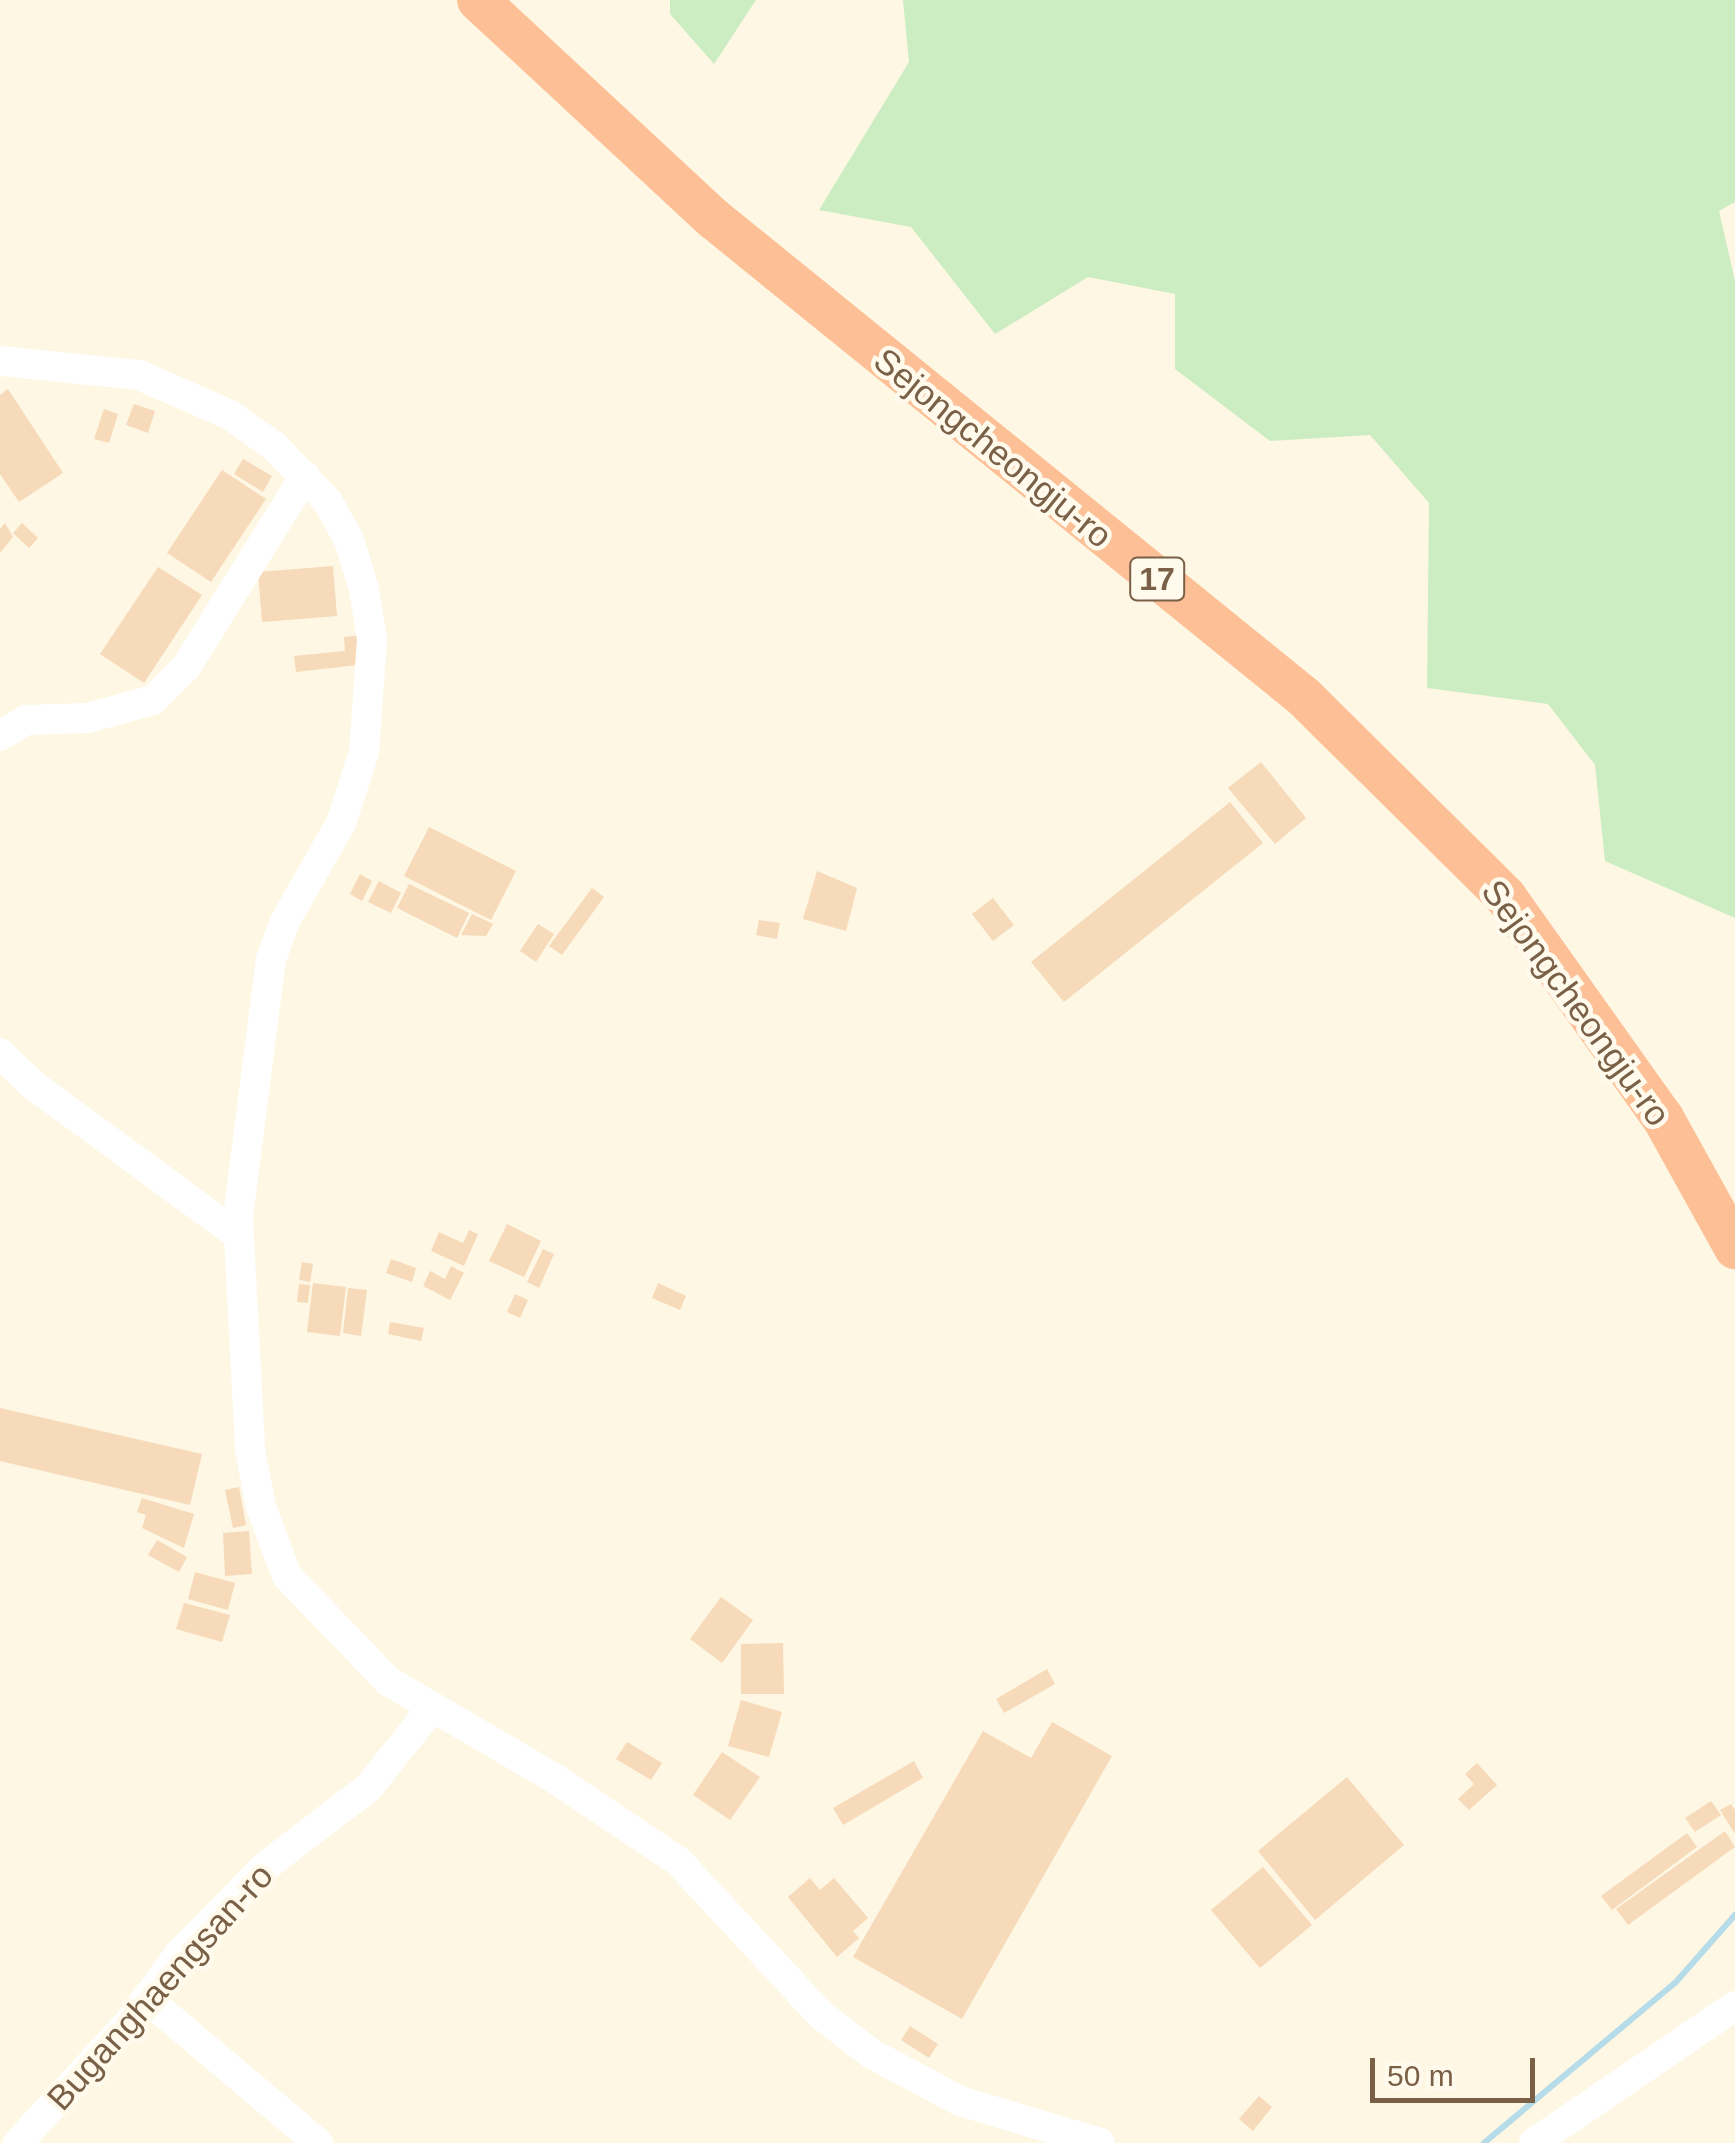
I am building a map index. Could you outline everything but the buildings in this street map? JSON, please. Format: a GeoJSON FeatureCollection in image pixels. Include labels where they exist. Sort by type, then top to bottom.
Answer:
{"type":"FeatureCollection","features":[{"type":"Feature","properties":{"kind":"highway","name":"Sejongcheongju-ro"},"geometry":{"type":"LineString","coordinates":[[478,0],[714,219],[1304,697],[1491,882],[1663,1118],[1735,1248]]}},
{"type":"Feature","properties":{"kind":"highway","name":"Sejongcheongju-ro"},"geometry":{"type":"LineString","coordinates":[[517,0],[738,209],[1390,740],[1546,912],[1735,1191]]}},
{"type":"Feature","properties":{"kind":"street"},"geometry":{"type":"LineString","coordinates":[[0,362],[92,367],[186,392],[274,446],[305,476],[349,540],[364,589],[372,639],[370,694],[355,790],[272,959],[252,1081],[238,1235],[250,1450],[274,1548],[309,1604],[388,1681],[554,1778],[678,1861],[820,2014],[912,2080],[1100,2143]]}},
{"type":"Feature","properties":{"kind":"street"},"geometry":{"type":"LineString","coordinates":[[0,736],[26,720],[88,718],[153,700],[186,667],[305,476]]}},
{"type":"Feature","properties":{"kind":"street"},"geometry":{"type":"LineString","coordinates":[[0,1053],[33,1085],[238,1235]]}},
{"type":"Feature","properties":{"kind":"street","name":"Buganghaengsan-ro"},"geometry":{"type":"LineString","coordinates":[[18,2143],[267,1865],[368,1788],[432,1708]]}},
{"type":"Feature","properties":{"kind":"street"},"geometry":{"type":"LineString","coordinates":[[146,1998],[318,2143]]}},
{"type":"Feature","properties":{"kind":"street"},"geometry":{"type":"LineString","coordinates":[[1534,2143],[1735,2006]]}},
{"type":"Feature","properties":{"kind":"green space"},"geometry":{"type":"Polygon","coordinates":[[[670,0],[756,0],[714,64],[670,14],[670,0]]]}},
{"type":"Feature","properties":{"kind":"green space"},"geometry":{"type":"Polygon","coordinates":[[[903,0],[1735,0],[1735,202],[1719,211],[1735,281],[1735,918],[1605,861],[1595,765],[1548,704],[1427,688],[1429,503],[1370,435],[1270,441],[1175,369],[1175,294],[1088,277],[995,334],[911,227],[819,210],[909,62],[903,0]]]}},
{"type":"Feature","properties":{"kind":"waterway"},"geometry":{"type":"LineString","coordinates":[[1484,2143],[1675,1983],[1735,1915]]}}]}
